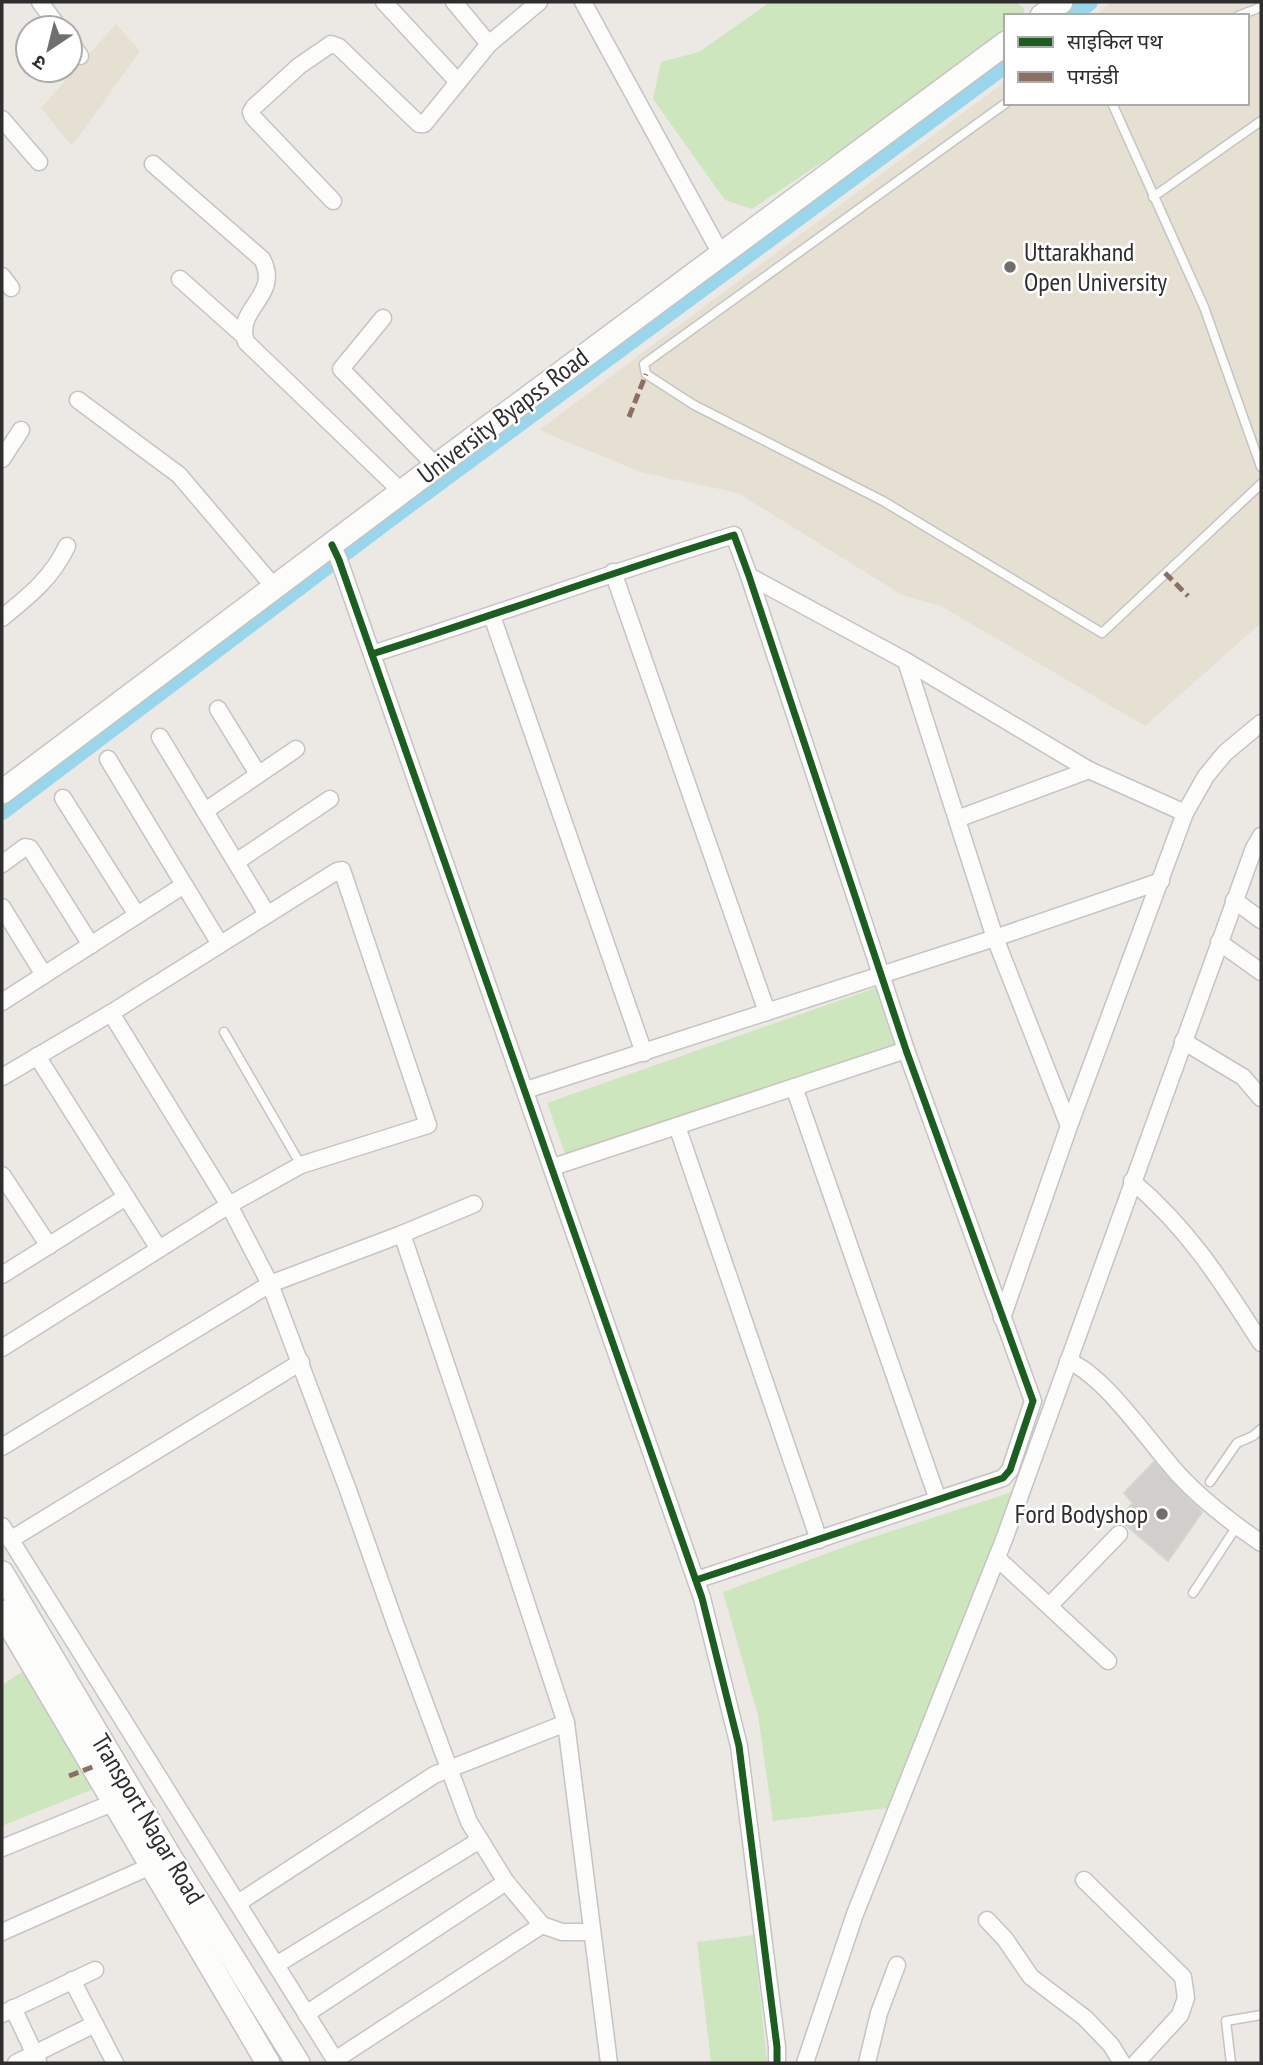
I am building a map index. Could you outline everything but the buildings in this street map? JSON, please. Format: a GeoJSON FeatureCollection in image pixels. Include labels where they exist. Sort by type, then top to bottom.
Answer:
{"type":"FeatureCollection","features":[{"type":"Feature","properties":{"kind":"main road"},"geometry":{"type":"LineString","coordinates":[[1045,14],[1061,2]]}},
{"type":"Feature","properties":{"kind":"main road","name":"University Byapss Road"},"geometry":{"type":"LineString","coordinates":[[2,793],[275,588],[336,552],[402,492],[436,466],[1004,44]]}},
{"type":"Feature","properties":{"kind":"main road","name":"Transport Nagar Road"},"geometry":{"type":"LineString","coordinates":[[2,1573],[92,1743],[161,1861],[268,2063]]}},
{"type":"Feature","properties":{"kind":"main road","name":"Transport Nagar Road"},"geometry":{"type":"LineString","coordinates":[[2,1612],[92,1743],[115,1802],[161,1861],[298,2063]]}},
{"type":"Feature","properties":{"kind":"street"},"geometry":{"type":"LineString","coordinates":[[384,2],[458,82]]}},
{"type":"Feature","properties":{"kind":"street"},"geometry":{"type":"LineString","coordinates":[[454,2],[489,44]]}},
{"type":"Feature","properties":{"kind":"street"},"geometry":{"type":"LineString","coordinates":[[333,201],[253,117],[251,113],[254,107],[299,66],[331,44],[338,47],[419,124],[425,124],[489,44],[539,2]]}},
{"type":"Feature","properties":{"kind":"street"},"geometry":{"type":"LineString","coordinates":[[583,2],[721,254]]}},
{"type":"Feature","properties":{"kind":"street"},"geometry":{"type":"LineString","coordinates":[[2,119],[39,162]]}},
{"type":"Feature","properties":{"kind":"street"},"geometry":{"type":"LineString","coordinates":[[153,164],[262,259],[267,268],[269,279],[243,326],[246,342],[402,492]]}},
{"type":"Feature","properties":{"kind":"street"},"geometry":{"type":"LineString","coordinates":[[180,279],[244,336]]}},
{"type":"Feature","properties":{"kind":"street"},"geometry":{"type":"LineString","coordinates":[[383,318],[341,369],[436,466]]}},
{"type":"Feature","properties":{"kind":"street"},"geometry":{"type":"LineString","coordinates":[[78,400],[179,475],[275,588]]}},
{"type":"Feature","properties":{"kind":"street"},"geometry":{"type":"LineString","coordinates":[[2,459],[22,430]]}},
{"type":"Feature","properties":{"kind":"street"},"geometry":{"type":"LineString","coordinates":[[372,654],[492,616],[613,572],[734,535],[749,576],[906,1050],[1033,1401],[1010,1470],[1003,1478],[696,1580]]}},
{"type":"Feature","properties":{"kind":"street"},"geometry":{"type":"LineString","coordinates":[[2,618],[37,590],[59,563],[67,546]]}},
{"type":"Feature","properties":{"kind":"street"},"geometry":{"type":"LineString","coordinates":[[336,552],[696,1580],[739,1746],[777,2063]]}},
{"type":"Feature","properties":{"kind":"street"},"geometry":{"type":"LineString","coordinates":[[613,572],[767,1012]]}},
{"type":"Feature","properties":{"kind":"street"},"geometry":{"type":"LineString","coordinates":[[749,576],[905,661],[1089,770],[1185,813]]}},
{"type":"Feature","properties":{"kind":"street"},"geometry":{"type":"LineString","coordinates":[[492,616],[644,1052]]}},
{"type":"Feature","properties":{"kind":"street"},"geometry":{"type":"LineString","coordinates":[[905,661],[995,938],[1069,1126]]}},
{"type":"Feature","properties":{"kind":"street"},"geometry":{"type":"LineString","coordinates":[[218,709],[258,774]]}},
{"type":"Feature","properties":{"kind":"street"},"geometry":{"type":"LineString","coordinates":[[1002,1318],[1069,1126],[1185,813],[1206,776],[1225,753],[1261,723]]}},
{"type":"Feature","properties":{"kind":"street"},"geometry":{"type":"LineString","coordinates":[[160,737],[267,914]]}},
{"type":"Feature","properties":{"kind":"street"},"geometry":{"type":"LineString","coordinates":[[205,811],[296,749]]}},
{"type":"Feature","properties":{"kind":"street"},"geometry":{"type":"LineString","coordinates":[[108,760],[220,944]]}},
{"type":"Feature","properties":{"kind":"street"},"geometry":{"type":"LineString","coordinates":[[957,819],[1089,770]]}},
{"type":"Feature","properties":{"kind":"street"},"geometry":{"type":"LineString","coordinates":[[64,798],[137,915]]}},
{"type":"Feature","properties":{"kind":"street"},"geometry":{"type":"LineString","coordinates":[[236,862],[330,799]]}},
{"type":"Feature","properties":{"kind":"street"},"geometry":{"type":"LineString","coordinates":[[805,2063],[855,1914],[997,1558],[1234,900],[1259,846]]}},
{"type":"Feature","properties":{"kind":"street"},"geometry":{"type":"LineString","coordinates":[[2,864],[25,847],[30,848],[91,945]]}},
{"type":"Feature","properties":{"kind":"street"},"geometry":{"type":"LineString","coordinates":[[2,1077],[111,1013],[337,871],[344,872],[428,1125],[301,1166],[229,1205],[2,1348]]}},
{"type":"Feature","properties":{"kind":"street"},"geometry":{"type":"LineString","coordinates":[[526,1090],[995,938],[1161,881]]}},
{"type":"Feature","properties":{"kind":"street"},"geometry":{"type":"LineString","coordinates":[[2,1002],[184,885]]}},
{"type":"Feature","properties":{"kind":"street"},"geometry":{"type":"LineString","coordinates":[[1234,900],[1261,920]]}},
{"type":"Feature","properties":{"kind":"street"},"geometry":{"type":"LineString","coordinates":[[2,907],[44,975]]}},
{"type":"Feature","properties":{"kind":"street"},"geometry":{"type":"LineString","coordinates":[[1219,942],[1261,972]]}},
{"type":"Feature","properties":{"kind":"street"},"geometry":{"type":"LineString","coordinates":[[111,1013],[229,1205],[270,1284],[469,1822],[506,1882],[542,1925],[562,1932],[591,1932]]}},
{"type":"Feature","properties":{"kind":"street"},"geometry":{"type":"LineString","coordinates":[[1183,1041],[1243,1077],[1261,1098]]}},
{"type":"Feature","properties":{"kind":"street"},"geometry":{"type":"LineString","coordinates":[[553,1167],[906,1050]]}},
{"type":"Feature","properties":{"kind":"street"},"geometry":{"type":"LineString","coordinates":[[37,1056],[159,1249]]}},
{"type":"Feature","properties":{"kind":"street"},"geometry":{"type":"LineString","coordinates":[[794,1087],[938,1500]]}},
{"type":"Feature","properties":{"kind":"street"},"geometry":{"type":"LineString","coordinates":[[677,1126],[819,1539]]}},
{"type":"Feature","properties":{"kind":"street"},"geometry":{"type":"LineString","coordinates":[[2,1175],[48,1246]]}},
{"type":"Feature","properties":{"kind":"street"},"geometry":{"type":"LineString","coordinates":[[1132,1181],[1173,1219],[1205,1257],[1261,1343]]}},
{"type":"Feature","properties":{"kind":"street"},"geometry":{"type":"LineString","coordinates":[[4,1269],[48,1246],[126,1197]]}},
{"type":"Feature","properties":{"kind":"street"},"geometry":{"type":"LineString","coordinates":[[2,1447],[270,1284],[474,1204]]}},
{"type":"Feature","properties":{"kind":"street"},"geometry":{"type":"LineString","coordinates":[[402,1234],[566,1723],[609,2063]]}},
{"type":"Feature","properties":{"kind":"street"},"geometry":{"type":"LineString","coordinates":[[1068,1361],[1097,1380],[1180,1476],[1218,1513],[1261,1543]]}},
{"type":"Feature","properties":{"kind":"street"},"geometry":{"type":"LineString","coordinates":[[301,1362],[6,1533],[336,2062],[542,1925]]}},
{"type":"Feature","properties":{"kind":"street"},"geometry":{"type":"LineString","coordinates":[[1050,1605],[1118,1534]]}},
{"type":"Feature","properties":{"kind":"street"},"geometry":{"type":"LineString","coordinates":[[997,1558],[1108,1661]]}},
{"type":"Feature","properties":{"kind":"street"},"geometry":{"type":"LineString","coordinates":[[238,1903],[362,1820],[448,1768],[566,1723]]}},
{"type":"Feature","properties":{"kind":"street"},"geometry":{"type":"LineString","coordinates":[[2,1848],[115,1802]]}},
{"type":"Feature","properties":{"kind":"street"},"geometry":{"type":"LineString","coordinates":[[276,1965],[480,1840]]}},
{"type":"Feature","properties":{"kind":"street"},"geometry":{"type":"LineString","coordinates":[[2,1932],[161,1861]]}},
{"type":"Feature","properties":{"kind":"street"},"geometry":{"type":"LineString","coordinates":[[1084,1880],[1183,1977],[1186,1998],[1180,2015],[1136,2063]]}},
{"type":"Feature","properties":{"kind":"street"},"geometry":{"type":"LineString","coordinates":[[306,2014],[506,1882]]}},
{"type":"Feature","properties":{"kind":"street"},"geometry":{"type":"LineString","coordinates":[[987,1920],[1005,1939],[1031,1977],[1085,2018],[1111,2045],[1122,2063]]}},
{"type":"Feature","properties":{"kind":"street"},"geometry":{"type":"LineString","coordinates":[[867,2063],[879,2013],[897,1965]]}},
{"type":"Feature","properties":{"kind":"street"},"geometry":{"type":"LineString","coordinates":[[37,2059],[7,2011],[95,1970]]}},
{"type":"Feature","properties":{"kind":"street"},"geometry":{"type":"LineString","coordinates":[[72,1980],[115,2063]]}},
{"type":"Feature","properties":{"kind":"street"},"geometry":{"type":"LineString","coordinates":[[16,2063],[37,2059],[95,2024]]}},
{"type":"Feature","properties":{"kind":"lane"},"geometry":{"type":"LineString","coordinates":[[1243,14],[1261,7]]}},
{"type":"Feature","properties":{"kind":"lane"},"geometry":{"type":"LineString","coordinates":[[1004,104],[644,363],[646,374],[694,405],[883,501],[1102,633],[1261,484]]}},
{"type":"Feature","properties":{"kind":"lane"},"geometry":{"type":"LineString","coordinates":[[1113,105],[1203,307],[1261,467]]}},
{"type":"Feature","properties":{"kind":"lane"},"geometry":{"type":"LineString","coordinates":[[1153,197],[1261,121]]}},
{"type":"Feature","properties":{"kind":"lane"},"geometry":{"type":"LineString","coordinates":[[224,1032],[301,1166]]}},
{"type":"Feature","properties":{"kind":"lane"},"geometry":{"type":"LineString","coordinates":[[1210,1482],[1231,1449],[1261,1429]]}},
{"type":"Feature","properties":{"kind":"lane"},"geometry":{"type":"LineString","coordinates":[[1193,1593],[1237,1527]]}},
{"type":"Feature","properties":{"kind":"lane"},"geometry":{"type":"LineString","coordinates":[[1231,2063],[1226,2021],[1261,2015]]}},
{"type":"Feature","properties":{"kind":"shaded area","name":"Uttarakhand Open University"},"geometry":{"type":"Polygon","coordinates":[[[1112,2],[1261,2],[1261,623],[1145,726],[941,606],[902,595],[738,493],[640,472],[539,430],[1004,82],[1004,105],[1249,105],[1249,14],[1097,14],[1112,2]]]}},
{"type":"Feature","properties":{"kind":"shaded area"},"geometry":{"type":"Polygon","coordinates":[[[116,24],[140,51],[72,146],[41,108],[62,84],[84,84],[84,60],[116,24]]]}},
{"type":"Feature","properties":{"kind":"green space"},"geometry":{"type":"Polygon","coordinates":[[[770,2],[1015,2],[1025,9],[1023,14],[1004,14],[1004,41],[752,209],[725,200],[653,99],[661,62],[699,52],[770,2]]]}},
{"type":"Feature","properties":{"kind":"green space"},"geometry":{"type":"Polygon","coordinates":[[[878,987],[898,1043],[567,1159],[547,1103],[878,987]]]}},
{"type":"Feature","properties":{"kind":"green space"},"geometry":{"type":"Polygon","coordinates":[[[1012,1492],[934,1699],[888,1808],[773,1821],[758,1715],[723,1592],[858,1542],[1012,1492]]]}},
{"type":"Feature","properties":{"kind":"green space"},"geometry":{"type":"Polygon","coordinates":[[[25,1670],[96,1788],[2,1826],[2,1685],[25,1670]]]}},
{"type":"Feature","properties":{"kind":"green space"},"geometry":{"type":"Polygon","coordinates":[[[754,1935],[767,2063],[711,2063],[697,1942],[754,1935]]]}},
{"type":"Feature","properties":{"kind":"waterway"},"geometry":{"type":"LineString","coordinates":[[1073,14],[1089,2]]}},
{"type":"Feature","properties":{"kind":"waterway"},"geometry":{"type":"LineString","coordinates":[[2,811],[390,518],[1004,65]]}},
{"type":"Feature","properties":{"kind":"marked path"},"geometry":{"type":"LineString","coordinates":[[629,417],[646,374]]}},
{"type":"Feature","properties":{"kind":"marked path"},"geometry":{"type":"LineString","coordinates":[[1165,573],[1188,596]]}},
{"type":"Feature","properties":{"kind":"marked path"},"geometry":{"type":"LineString","coordinates":[[69,1776],[95,1766]]}},
{"type":"Feature","properties":{"kind":"cycle path"},"geometry":{"type":"LineString","coordinates":[[372,654],[734,535],[749,576],[906,1050],[1033,1401],[1010,1470],[1003,1478],[696,1580]]}},
{"type":"Feature","properties":{"kind":"cycle path"},"geometry":{"type":"LineString","coordinates":[[332,545],[702,1598],[739,1746],[777,2063]]}},
{"type":"Feature","properties":{"kind":"place","name":"Uttarakhand Open University"},"geometry":{"type":"Point","coordinates":[1010,267]}},
{"type":"Feature","properties":{"kind":"place","name":"Ford Bodyshop"},"geometry":{"type":"Point","coordinates":[1162,1514]}}]}
